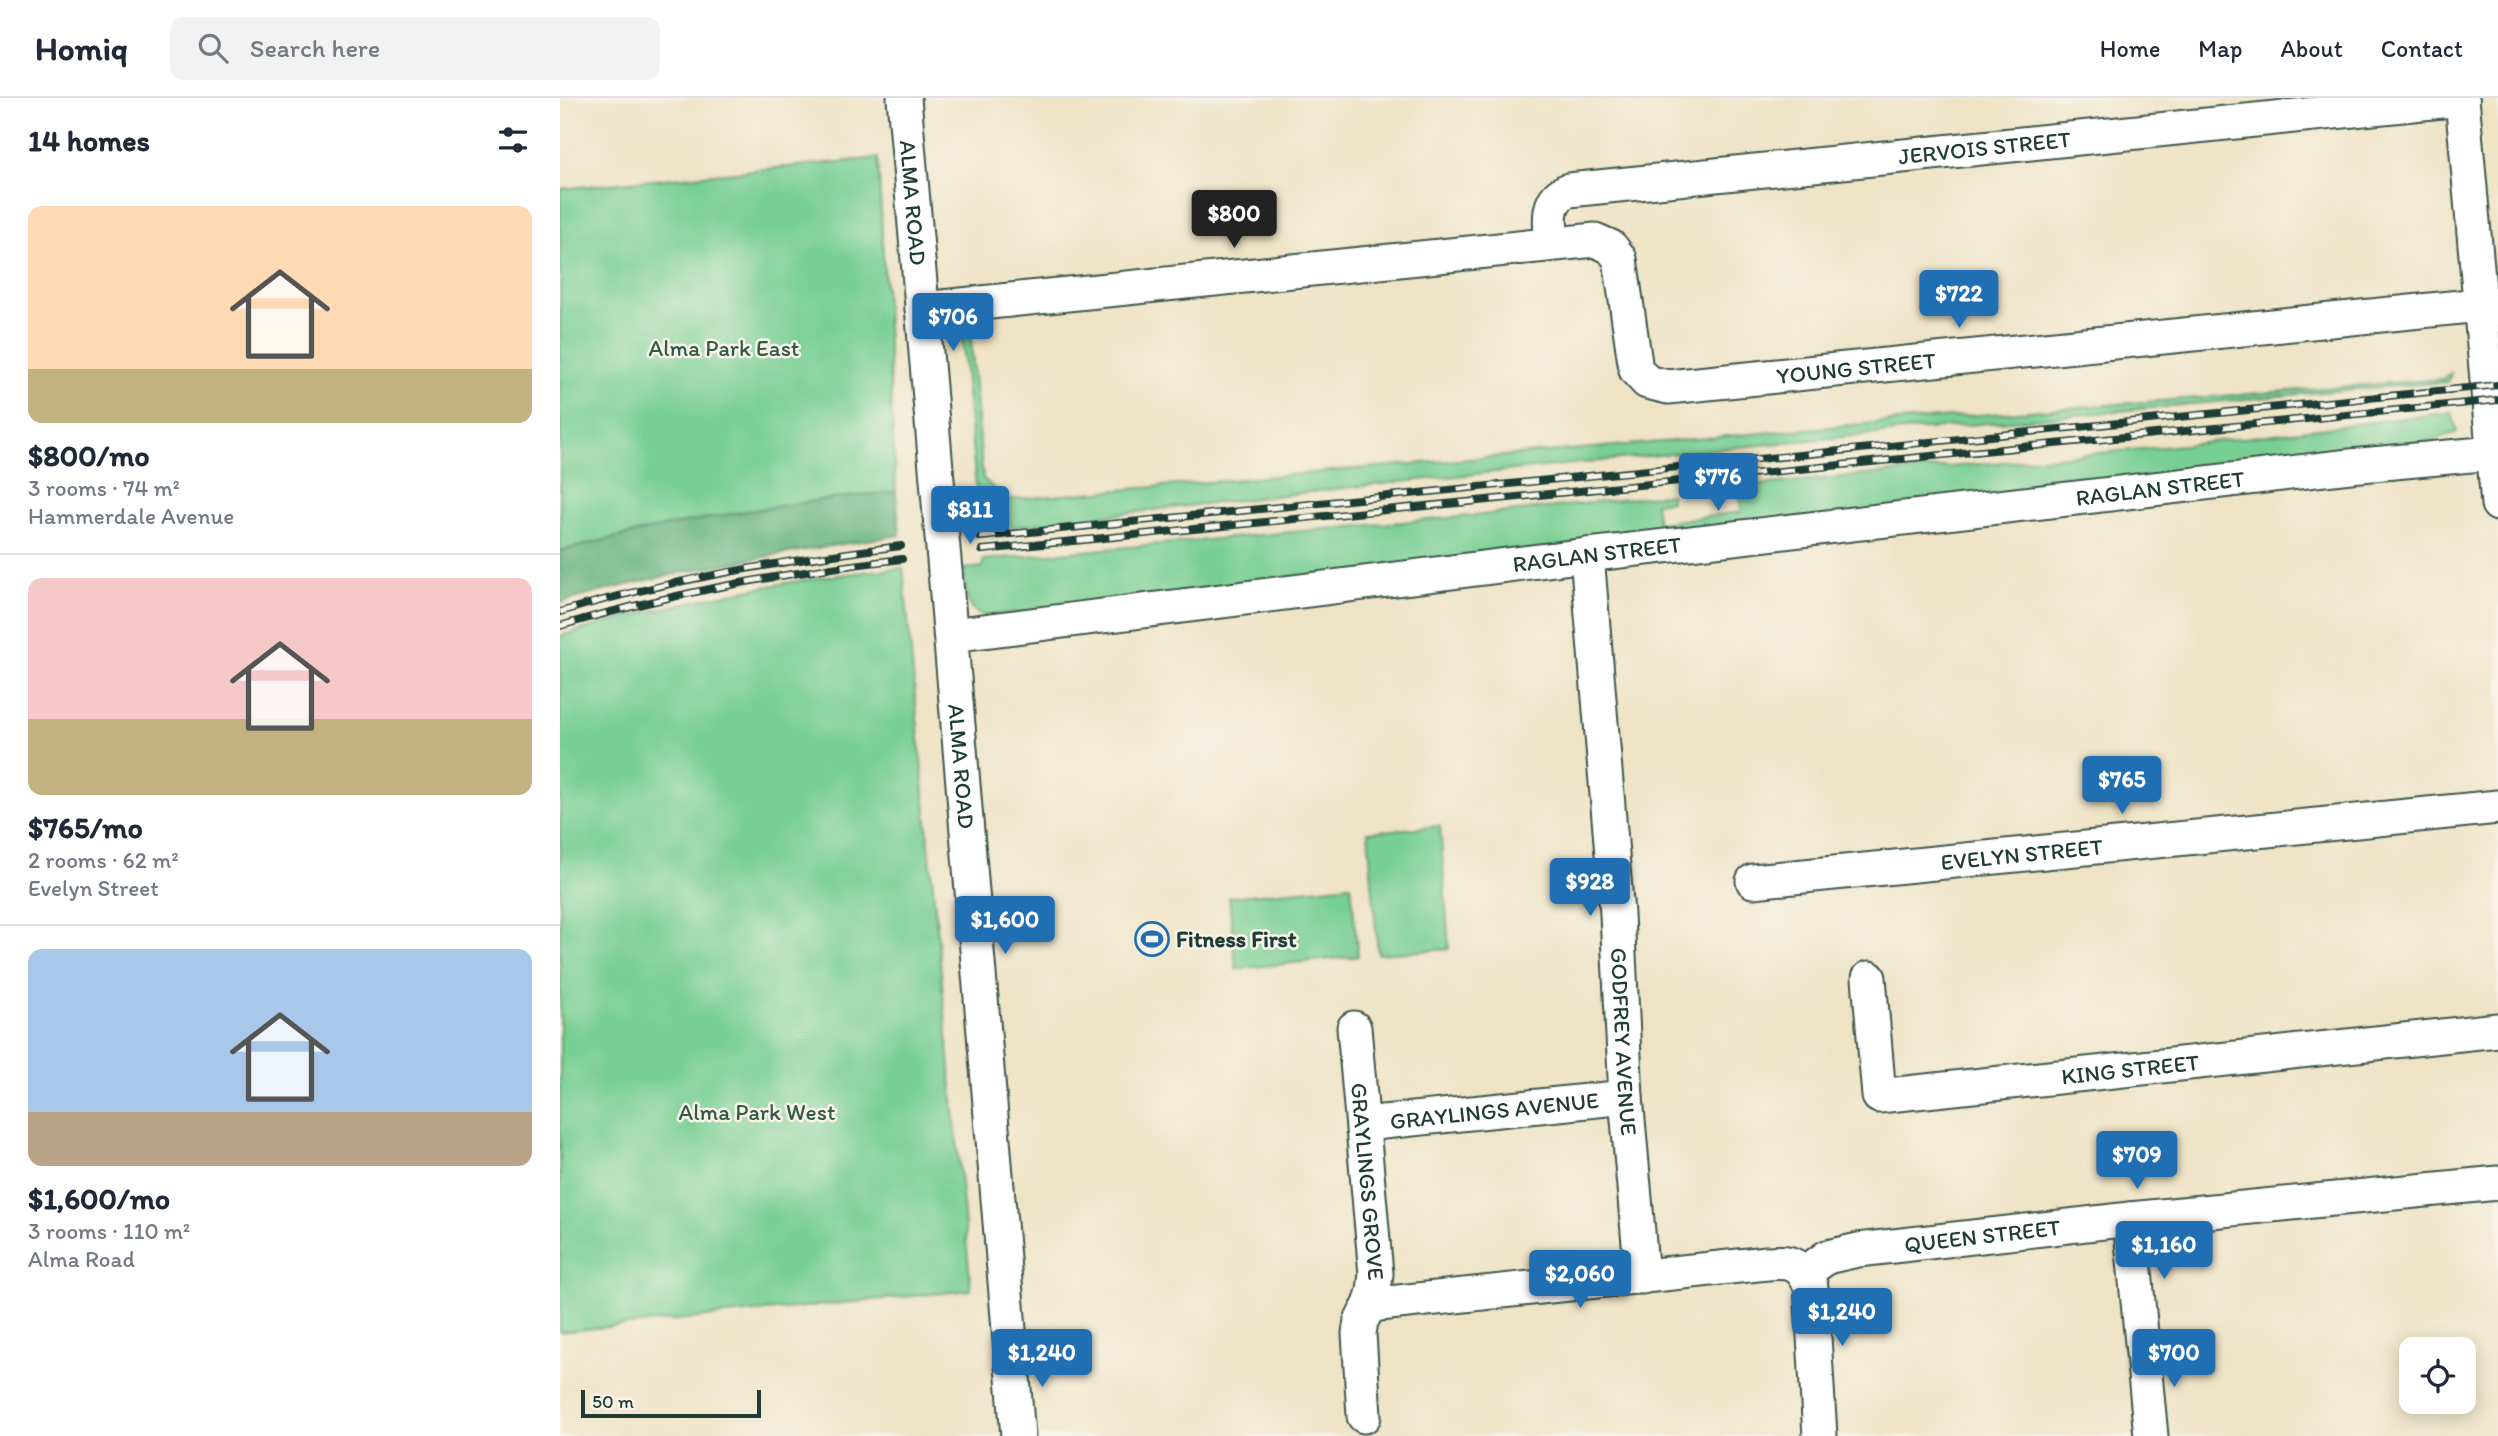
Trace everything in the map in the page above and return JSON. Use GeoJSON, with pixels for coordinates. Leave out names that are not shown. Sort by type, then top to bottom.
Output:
{"type":"FeatureCollection","features":[{"type":"Feature","properties":{"kind":"street","name":"ALMA ROAD"},"geometry":{"type":"LineString","coordinates":[[904,98],[1018,1436]]}},
{"type":"Feature","properties":{"kind":"street"},"geometry":{"type":"LineString","coordinates":[[2462,99],[2485,215],[2480,305],[2498,504]]}},
{"type":"Feature","properties":{"kind":"street","name":"JERVOIS STREET"},"geometry":{"type":"LineString","coordinates":[[1552,244],[1550,211],[1558,195],[1569,190],[2462,99]]}},
{"type":"Feature","properties":{"kind":"street","name":"YOUNG STREET"},"geometry":{"type":"LineString","coordinates":[[1552,244],[1595,240],[1616,252],[1623,267],[1636,370],[1647,382],[1657,386],[2480,305]]}},
{"type":"Feature","properties":{"kind":"street"},"geometry":{"type":"LineString","coordinates":[[922,309],[1552,244]]}},
{"type":"Feature","properties":{"kind":"street","name":"RAGLAN STREET"},"geometry":{"type":"LineString","coordinates":[[951,635],[1587,555],[2493,453]]}},
{"type":"Feature","properties":{"kind":"street","name":"GODFREY AVENUE"},"geometry":{"type":"LineString","coordinates":[[1587,555],[1616,914],[1626,1097],[1642,1277]]}},
{"type":"Feature","properties":{"kind":"street","name":"EVELYN STREET"},"geometry":{"type":"LineString","coordinates":[[1753,881],[2498,807]]}},
{"type":"Feature","properties":{"kind":"street","name":"KING STREET"},"geometry":{"type":"LineString","coordinates":[[1869,978],[1879,1096],[2498,1030]]}},
{"type":"Feature","properties":{"kind":"street","name":"GRAYLINGS GROVE"},"geometry":{"type":"LineString","coordinates":[[1354,1028],[1376,1252],[1376,1274],[1370,1305],[1360,1321],[1359,1333],[1364,1416]]}},
{"type":"Feature","properties":{"kind":"street","name":"GRAYLINGS AVENUE"},"geometry":{"type":"LineString","coordinates":[[1364,1124],[1626,1097]]}},
{"type":"Feature","properties":{"kind":"street","name":"QUEEN STREET"},"geometry":{"type":"LineString","coordinates":[[1805,1273],[1827,1257],[1858,1250],[2130,1219],[2498,1183]]}},
{"type":"Feature","properties":{"kind":"street"},"geometry":{"type":"LineString","coordinates":[[2130,1219],[2151,1436]]}},
{"type":"Feature","properties":{"kind":"street"},"geometry":{"type":"LineString","coordinates":[[1370,1305],[1783,1262],[1791,1264],[1805,1273],[1811,1287],[1820,1436]]}},
{"type":"Feature","properties":{"kind":"green space","name":"Alma Park East"},"geometry":{"type":"Polygon","coordinates":[[[878,158],[896,492],[727,515],[560,551],[560,189],[878,158]]]}},
{"type":"Feature","properties":{"kind":"green space"},"geometry":{"type":"Polygon","coordinates":[[[970,329],[983,478],[1006,500],[1887,422],[2442,379],[2451,373],[2448,382],[1661,455],[980,531],[962,338],[970,329]]]}},
{"type":"Feature","properties":{"kind":"green space"},"geometry":{"type":"Polygon","coordinates":[[[2452,412],[2457,432],[2417,445],[984,616],[972,608],[966,590],[964,569],[983,567],[983,560],[1481,515],[1671,494],[1671,501],[1655,503],[1658,523],[1741,512],[1739,487],[2194,444],[2452,412]]]}},
{"type":"Feature","properties":{"kind":"green space"},"geometry":{"type":"Polygon","coordinates":[[[896,492],[900,535],[686,572],[560,603],[560,551],[727,515],[896,492]]]}},
{"type":"Feature","properties":{"kind":"green space","name":"Alma Park West"},"geometry":{"type":"Polygon","coordinates":[[[903,568],[971,1290],[560,1332],[560,636],[730,593],[816,578],[903,568]]]}},
{"type":"Feature","properties":{"kind":"green space"},"geometry":{"type":"Polygon","coordinates":[[[1440,826],[1449,949],[1378,954],[1368,832],[1440,826]]]}},
{"type":"Feature","properties":{"kind":"green space"},"geometry":{"type":"Polygon","coordinates":[[[1351,885],[1358,956],[1236,969],[1229,897],[1351,885]]]}},
{"type":"Feature","properties":{"kind":"railway"},"geometry":{"type":"LineString","coordinates":[[980,537],[2498,385]]}},
{"type":"Feature","properties":{"kind":"railway"},"geometry":{"type":"LineString","coordinates":[[982,550],[2498,400]]}},
{"type":"Feature","properties":{"kind":"railway"},"geometry":{"type":"LineString","coordinates":[[560,612],[729,572],[901,546]]}},
{"type":"Feature","properties":{"kind":"railway"},"geometry":{"type":"LineString","coordinates":[[560,626],[645,603],[730,585],[902,559]]}},
{"type":"Feature","properties":{"kind":"place","name":"Fitness First"},"geometry":{"type":"Point","coordinates":[1152,939]}}]}
